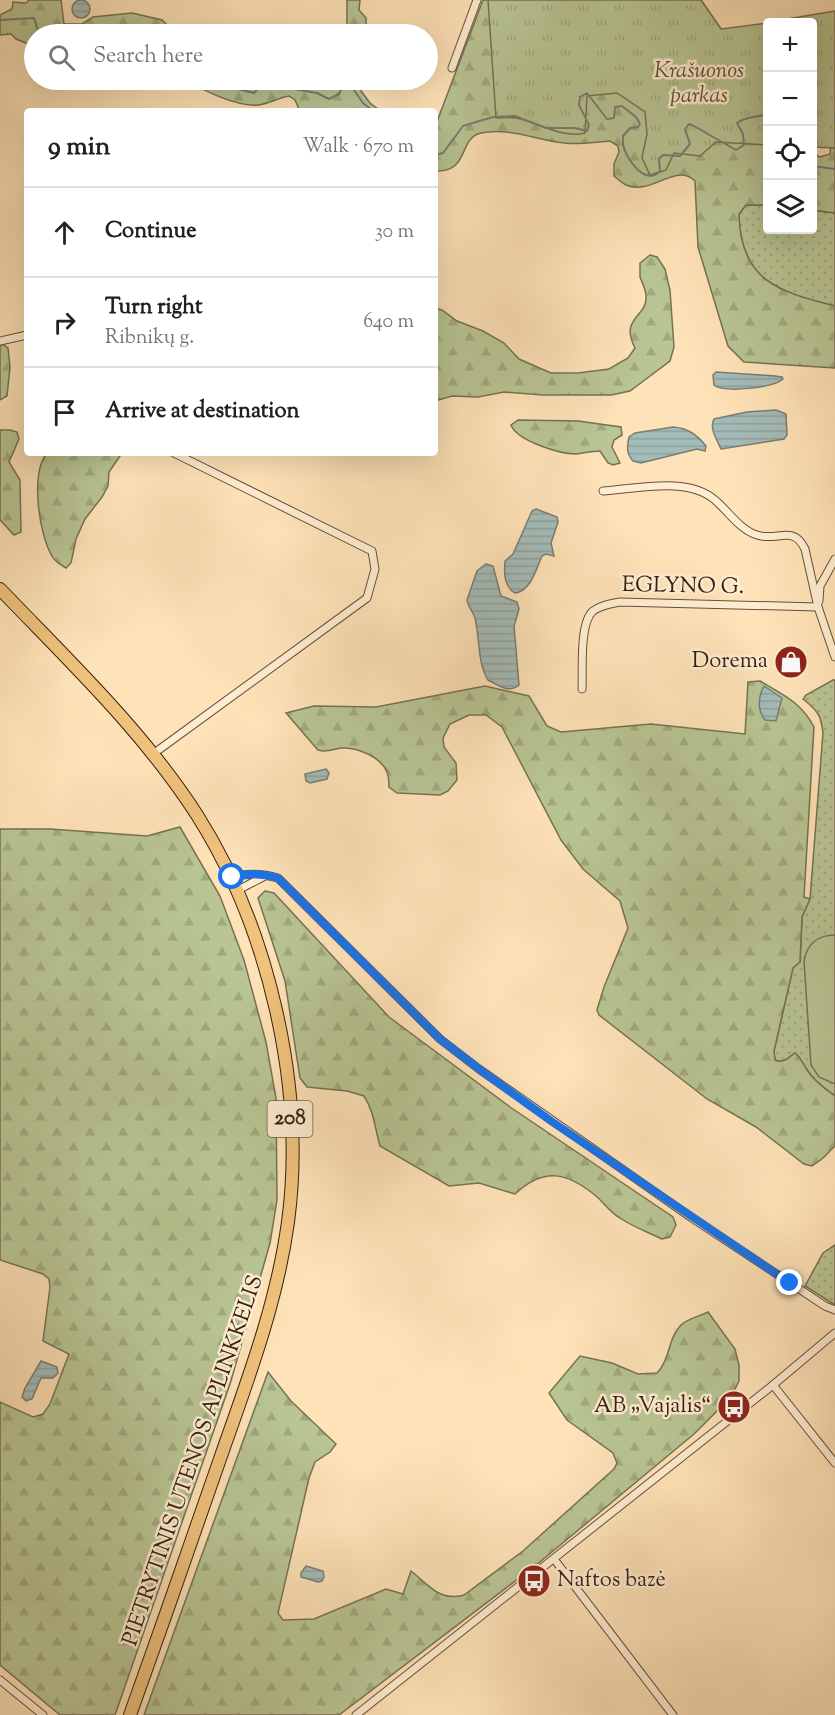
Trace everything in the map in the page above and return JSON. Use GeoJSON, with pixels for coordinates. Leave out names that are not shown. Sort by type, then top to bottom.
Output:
{"type":"FeatureCollection","features":[{"type":"Feature","properties":{"kind":"highway","name":"PIETRYTINIS UTENOS APLINKKELIS"},"geometry":{"type":"LineString","coordinates":[[0,589],[89,682],[153,754],[197,815],[232,877],[250,922],[278,1020],[284,1054],[291,1143],[288,1218],[279,1273],[257,1352],[130,1715]]}},
{"type":"Feature","properties":{"kind":"street"},"geometry":{"type":"LineString","coordinates":[[452,68],[477,0]]}},
{"type":"Feature","properties":{"kind":"street"},"geometry":{"type":"LineString","coordinates":[[0,341],[24,336]]}},
{"type":"Feature","properties":{"kind":"street"},"geometry":{"type":"LineString","coordinates":[[153,754],[367,598],[375,569],[372,551],[180,456]]}},
{"type":"Feature","properties":{"kind":"street"},"geometry":{"type":"LineString","coordinates":[[603,491],[660,487],[697,488],[715,500],[744,528],[754,534],[796,537],[805,549],[818,607],[835,657]]}},
{"type":"Feature","properties":{"kind":"street"},"geometry":{"type":"LineString","coordinates":[[818,607],[820,586],[835,559]]}},
{"type":"Feature","properties":{"kind":"street","name":"EGLYNO G."},"geometry":{"type":"LineString","coordinates":[[582,688],[585,625],[592,612],[604,605],[620,603],[818,607]]}},
{"type":"Feature","properties":{"kind":"street"},"geometry":{"type":"LineString","coordinates":[[232,877],[240,875],[278,878],[425,1025],[479,1069],[692,1218],[817,1301],[835,1310]]}},
{"type":"Feature","properties":{"kind":"street"},"geometry":{"type":"LineString","coordinates":[[238,891],[265,876]]}},
{"type":"Feature","properties":{"kind":"street"},"geometry":{"type":"LineString","coordinates":[[356,1715],[773,1385],[835,1333]]}},
{"type":"Feature","properties":{"kind":"street"},"geometry":{"type":"LineString","coordinates":[[773,1385],[835,1463]]}},
{"type":"Feature","properties":{"kind":"street"},"geometry":{"type":"LineString","coordinates":[[554,1559],[673,1715]]}},
{"type":"Feature","properties":{"kind":"street"},"geometry":{"type":"LineString","coordinates":[[0,1680],[43,1715]]}},
{"type":"Feature","properties":{"kind":"green space"},"geometry":{"type":"Polygon","coordinates":[[[29,0],[61,0],[64,24],[24,24],[24,42],[11,34],[0,35],[0,15],[12,9],[13,2],[26,3],[29,0]]]}},
{"type":"Feature","properties":{"kind":"green space"},"geometry":{"type":"Polygon","coordinates":[[[347,0],[360,0],[359,10],[366,18],[366,24],[347,24],[347,0]]]}},
{"type":"Feature","properties":{"kind":"green space"},"geometry":{"type":"Polygon","coordinates":[[[483,0],[701,0],[763,89],[763,205],[746,205],[739,214],[741,237],[747,255],[755,269],[766,280],[797,295],[835,306],[835,368],[744,362],[728,346],[698,247],[695,181],[688,176],[671,177],[645,186],[626,185],[614,176],[614,164],[619,152],[618,146],[610,141],[570,144],[502,132],[481,133],[474,136],[454,167],[438,171],[438,119],[483,0]]]}},
{"type":"Feature","properties":{"kind":"green space","name":"Krašuonos parkas"},"geometry":{"type":"Polygon","coordinates":[[[488,0],[701,0],[721,29],[763,24],[763,145],[716,142],[700,156],[674,153],[666,170],[650,175],[642,158],[647,134],[645,112],[617,93],[587,96],[585,133],[568,134],[516,118],[496,118],[488,0]]]}},
{"type":"Feature","properties":{"kind":"green space","name":"Krašuonos parkas"},"geometry":{"type":"Polygon","coordinates":[[[835,11],[835,148],[817,147],[817,18],[793,18],[835,11]]]}},
{"type":"Feature","properties":{"kind":"green space"},"geometry":{"type":"Polygon","coordinates":[[[132,13],[162,20],[166,24],[82,24],[93,17],[132,13]]]}},
{"type":"Feature","properties":{"kind":"green space"},"geometry":{"type":"Polygon","coordinates":[[[204,90],[361,90],[377,108],[299,108],[295,100],[289,96],[250,105],[204,90]]]}},
{"type":"Feature","properties":{"kind":"green space"},"geometry":{"type":"Polygon","coordinates":[[[835,104],[835,213],[817,211],[817,156],[820,157],[830,154],[835,104]]]}},
{"type":"Feature","properties":{"kind":"green space"},"geometry":{"type":"Polygon","coordinates":[[[746,205],[763,205],[763,234],[817,234],[817,211],[835,213],[835,306],[797,295],[766,280],[755,269],[747,255],[741,237],[739,214],[746,205]]]}},
{"type":"Feature","properties":{"kind":"green space"},"geometry":{"type":"Polygon","coordinates":[[[650,255],[657,257],[665,269],[670,290],[674,347],[670,361],[630,391],[611,395],[543,395],[504,392],[478,397],[452,396],[438,400],[438,309],[457,321],[483,331],[504,343],[519,359],[551,373],[578,373],[609,369],[628,358],[635,348],[630,330],[632,323],[643,309],[646,296],[640,277],[640,263],[650,255]]]}},
{"type":"Feature","properties":{"kind":"green space"},"geometry":{"type":"Polygon","coordinates":[[[0,345],[8,348],[10,367],[7,396],[0,400],[0,345]]]}},
{"type":"Feature","properties":{"kind":"green space"},"geometry":{"type":"Polygon","coordinates":[[[518,420],[578,421],[621,427],[622,435],[614,440],[612,447],[620,463],[613,465],[608,463],[600,451],[576,454],[540,446],[515,431],[511,425],[518,420]]]}},
{"type":"Feature","properties":{"kind":"green space"},"geometry":{"type":"Polygon","coordinates":[[[0,430],[17,432],[19,439],[9,462],[20,480],[21,532],[14,535],[0,520],[0,430]]]}},
{"type":"Feature","properties":{"kind":"green space"},"geometry":{"type":"Polygon","coordinates":[[[46,456],[120,456],[109,472],[108,486],[102,497],[85,519],[76,539],[71,563],[66,568],[56,562],[43,534],[38,504],[39,475],[46,456]]]}},
{"type":"Feature","properties":{"kind":"green space"},"geometry":{"type":"Polygon","coordinates":[[[835,680],[835,1096],[812,1077],[795,1053],[786,1060],[778,1061],[775,1060],[774,1051],[793,968],[800,962],[802,917],[810,899],[823,733],[818,714],[803,699],[835,680]]]}},
{"type":"Feature","properties":{"kind":"green space"},"geometry":{"type":"Polygon","coordinates":[[[760,681],[797,705],[814,727],[804,897],[810,899],[802,917],[800,962],[793,968],[774,1051],[775,1060],[778,1061],[786,1060],[795,1053],[815,1080],[835,1096],[835,1146],[812,1166],[804,1164],[756,1127],[707,1099],[599,1015],[597,1010],[604,987],[628,928],[620,901],[583,869],[561,840],[502,727],[486,715],[469,715],[450,724],[443,738],[444,747],[456,763],[457,780],[448,791],[440,795],[397,793],[389,787],[387,772],[380,762],[361,751],[348,748],[318,750],[286,713],[314,706],[376,707],[485,686],[529,696],[547,726],[561,732],[651,724],[745,734],[748,682],[760,681]]]}},
{"type":"Feature","properties":{"kind":"green space"},"geometry":{"type":"Polygon","coordinates":[[[180,827],[220,896],[244,960],[266,1042],[276,1098],[277,1200],[270,1243],[231,1381],[115,1715],[60,1715],[0,1665],[0,1402],[33,1417],[43,1414],[50,1404],[69,1354],[43,1341],[49,1279],[43,1274],[0,1260],[0,829],[50,829],[147,836],[180,827]]]}},
{"type":"Feature","properties":{"kind":"green space"},"geometry":{"type":"Polygon","coordinates":[[[265,891],[274,893],[389,1017],[510,1107],[673,1217],[676,1225],[670,1237],[662,1239],[635,1227],[614,1213],[585,1188],[565,1178],[546,1176],[526,1185],[515,1194],[479,1183],[449,1186],[380,1146],[372,1114],[364,1096],[347,1091],[307,1087],[300,1078],[285,981],[258,898],[265,891]]]}},
{"type":"Feature","properties":{"kind":"green space"},"geometry":{"type":"Polygon","coordinates":[[[829,935],[835,935],[835,1084],[819,1077],[811,1065],[804,961],[805,955],[814,942],[829,935]]]}},
{"type":"Feature","properties":{"kind":"green space"},"geometry":{"type":"Polygon","coordinates":[[[835,1245],[835,1305],[805,1286],[823,1253],[835,1245]]]}},
{"type":"Feature","properties":{"kind":"green space"},"geometry":{"type":"Polygon","coordinates":[[[708,1312],[735,1349],[739,1365],[739,1381],[731,1397],[694,1434],[535,1566],[339,1715],[144,1715],[268,1372],[291,1401],[336,1444],[330,1452],[315,1462],[309,1478],[278,1613],[283,1620],[314,1619],[386,1589],[403,1594],[411,1571],[441,1594],[455,1597],[464,1595],[523,1551],[614,1469],[617,1463],[613,1453],[567,1420],[549,1393],[580,1356],[612,1363],[638,1374],[657,1373],[681,1325],[708,1312]]]}},
{"type":"Feature","properties":{"kind":"water"},"geometry":{"type":"Polygon","coordinates":[[[81,0],[87,3],[90,9],[87,15],[81,18],[75,15],[72,9],[75,3],[81,0]]]}},
{"type":"Feature","properties":{"kind":"water"},"geometry":{"type":"Polygon","coordinates":[[[716,372],[775,376],[783,379],[759,387],[728,389],[714,385],[713,375],[716,372]]]}},
{"type":"Feature","properties":{"kind":"water"},"geometry":{"type":"Polygon","coordinates":[[[776,410],[786,414],[787,435],[784,439],[721,449],[713,430],[714,419],[747,412],[776,410]]]}},
{"type":"Feature","properties":{"kind":"water"},"geometry":{"type":"Polygon","coordinates":[[[673,427],[696,435],[706,446],[705,451],[697,449],[641,463],[633,461],[628,450],[629,437],[635,433],[673,427]]]}},
{"type":"Feature","properties":{"kind":"water"},"geometry":{"type":"Polygon","coordinates":[[[536,509],[557,517],[558,522],[551,543],[554,556],[546,554],[542,556],[529,584],[515,593],[507,583],[505,561],[513,554],[532,511],[536,509]]]}},
{"type":"Feature","properties":{"kind":"water"},"geometry":{"type":"Polygon","coordinates":[[[486,564],[493,566],[501,596],[517,602],[519,609],[514,626],[519,685],[511,689],[503,688],[488,680],[484,673],[477,626],[467,600],[477,571],[486,564]]]}},
{"type":"Feature","properties":{"kind":"water"},"geometry":{"type":"Polygon","coordinates":[[[764,686],[782,698],[776,721],[765,720],[761,712],[760,695],[764,686]]]}},
{"type":"Feature","properties":{"kind":"water"},"geometry":{"type":"Polygon","coordinates":[[[326,769],[329,773],[327,779],[310,783],[306,781],[305,774],[326,769]]]}},
{"type":"Feature","properties":{"kind":"water"},"geometry":{"type":"Polygon","coordinates":[[[41,1361],[57,1367],[58,1373],[53,1378],[41,1378],[32,1399],[26,1401],[22,1397],[25,1388],[41,1361]]]}},
{"type":"Feature","properties":{"kind":"water"},"geometry":{"type":"Polygon","coordinates":[[[306,1566],[323,1571],[322,1581],[301,1577],[306,1566]]]}},
{"type":"Feature","properties":{"kind":"waterway"},"geometry":{"type":"LineString","coordinates":[[0,20],[34,18],[36,24]]}},
{"type":"Feature","properties":{"kind":"waterway"},"geometry":{"type":"LineString","coordinates":[[242,90],[254,93],[257,90]]}},
{"type":"Feature","properties":{"kind":"waterway"},"geometry":{"type":"LineString","coordinates":[[300,90],[317,93],[329,99],[339,94],[341,90]]}},
{"type":"Feature","properties":{"kind":"waterway"},"geometry":{"type":"LineString","coordinates":[[354,90],[369,108]]}},
{"type":"Feature","properties":{"kind":"waterway"},"geometry":{"type":"LineString","coordinates":[[438,154],[443,153],[463,126],[493,117],[515,116],[546,128],[575,128],[587,131],[589,125],[579,105],[580,97],[587,93],[607,119],[614,118],[615,107],[622,106],[636,117],[640,124],[638,127],[630,128],[623,136],[623,145],[632,164],[649,176],[660,171],[659,159],[663,155],[680,156],[690,144],[685,129],[689,124],[736,150],[744,145],[743,134],[737,123],[763,115]]}},
{"type":"Feature","properties":{"kind":"waterway"},"geometry":{"type":"LineString","coordinates":[[835,112],[835,124]]}},
{"type":"Feature","properties":{"kind":"waterway"},"geometry":{"type":"LineString","coordinates":[[817,167],[835,169]]}},
{"type":"Feature","properties":{"kind":"place","name":"Dorema"},"geometry":{"type":"Point","coordinates":[791,662]}},
{"type":"Feature","properties":{"kind":"place","name":"AB „Vajalis“"},"geometry":{"type":"Point","coordinates":[734,1407]}},
{"type":"Feature","properties":{"kind":"place","name":"Naftos bazė"},"geometry":{"type":"Point","coordinates":[534,1581]}},
{"type":"Feature","properties":{"kind":"route"},"geometry":{"type":"LineString","coordinates":[[232,877],[252,874],[278,878],[440,1039],[551,1121],[790,1283]]}}]}
